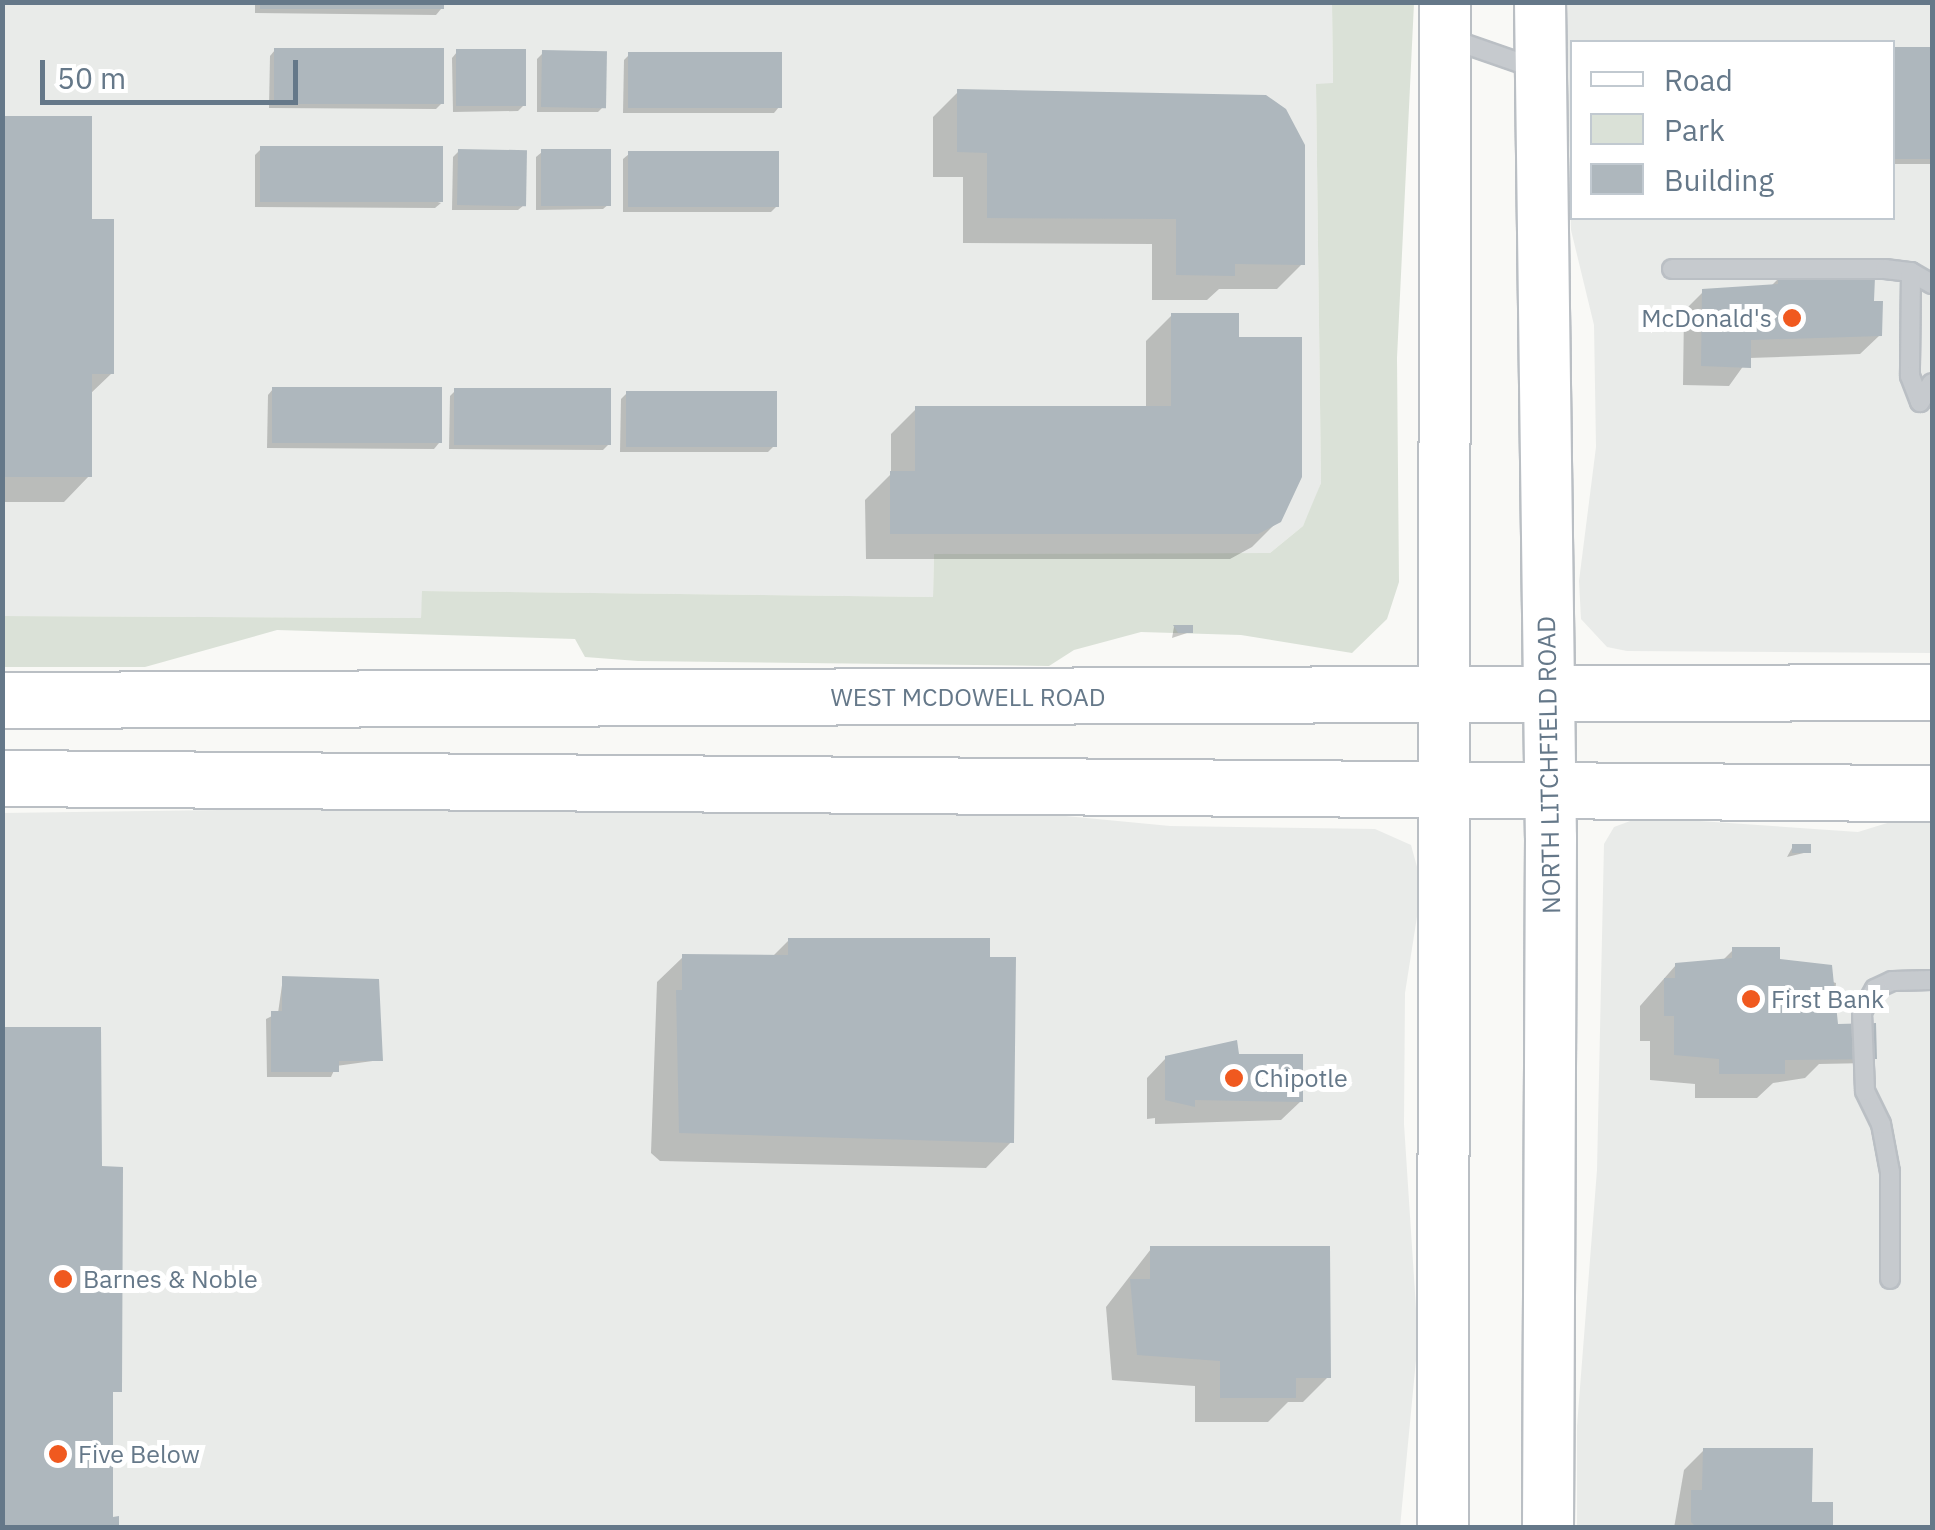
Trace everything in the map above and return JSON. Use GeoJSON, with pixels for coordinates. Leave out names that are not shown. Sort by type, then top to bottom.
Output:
{"type":"FeatureCollection","features":[{"type":"Feature","properties":{"kind":"main road","name":"NORTH LITCHFIELD ROAD"},"geometry":{"type":"LineString","coordinates":[[1540,2],[1550,789],[1548,1528]]}},
{"type":"Feature","properties":{"kind":"main road"},"geometry":{"type":"LineString","coordinates":[[1443,1528],[1445,20]]}},
{"type":"Feature","properties":{"kind":"main road","name":"WEST MCDOWELL ROAD"},"geometry":{"type":"LineString","coordinates":[[2,700],[1549,689],[1932,692]]}},
{"type":"Feature","properties":{"kind":"main road"},"geometry":{"type":"LineString","coordinates":[[2,778],[1932,793]]}},
{"type":"Feature","properties":{"kind":"lane"},"geometry":{"type":"LineString","coordinates":[[1445,20],[1542,71]]}},
{"type":"Feature","properties":{"kind":"lane"},"geometry":{"type":"LineString","coordinates":[[1672,269],[1912,272],[1932,284]]}},
{"type":"Feature","properties":{"kind":"lane"},"geometry":{"type":"LineString","coordinates":[[1912,272],[1910,376],[1920,402],[1932,383]]}},
{"type":"Feature","properties":{"kind":"lane"},"geometry":{"type":"LineString","coordinates":[[1890,1279],[1890,1172],[1881,1124],[1865,1091],[1862,1012],[1874,988],[1892,980],[1932,980]]}},
{"type":"Feature","properties":{"kind":"shaded area"},"geometry":{"type":"Polygon","coordinates":[[[3,3],[1332,3],[1333,84],[1316,85],[1321,483],[1312,508],[1303,526],[1270,553],[934,554],[933,597],[423,591],[421,618],[3,616],[3,3]]]}},
{"type":"Feature","properties":{"kind":"shaded area"},"geometry":{"type":"Polygon","coordinates":[[[1566,3],[1932,3],[1932,653],[1627,651],[1607,647],[1581,619],[1579,581],[1596,447],[1594,325],[1571,220],[1895,220],[1895,40],[1570,40],[1570,185],[1566,3]]]}},
{"type":"Feature","properties":{"kind":"shaded area"},"geometry":{"type":"Polygon","coordinates":[[[992,809],[1170,826],[1375,829],[1411,845],[1422,885],[1405,993],[1404,1124],[1418,1339],[1400,1527],[3,1527],[2,813],[992,809]]]}},
{"type":"Feature","properties":{"kind":"shaded area"},"geometry":{"type":"Polygon","coordinates":[[[1923,812],[1932,813],[1932,1527],[1577,1528],[1577,1426],[1597,1170],[1604,844],[1614,827],[1641,817],[1858,832],[1923,812]]]}},
{"type":"Feature","properties":{"kind":"green space"},"geometry":{"type":"Polygon","coordinates":[[[1332,3],[1414,3],[1397,358],[1399,582],[1387,619],[1352,653],[1241,635],[1141,632],[1074,650],[1049,666],[638,661],[585,657],[575,639],[277,630],[145,667],[3,667],[3,616],[421,618],[422,591],[933,597],[934,554],[1270,553],[1303,526],[1321,483],[1316,84],[1333,83],[1332,3]]]}},
{"type":"Feature","properties":{"kind":"building"},"geometry":{"type":"Polygon","coordinates":[[[260,2],[444,2],[444,9],[260,9],[260,2]]]}},
{"type":"Feature","properties":{"kind":"building"},"geometry":{"type":"Polygon","coordinates":[[[1895,47],[1932,47],[1932,159],[1895,159],[1895,47]]]}},
{"type":"Feature","properties":{"kind":"building"},"geometry":{"type":"Polygon","coordinates":[[[274,48],[444,48],[444,104],[274,104],[274,48]]]}},
{"type":"Feature","properties":{"kind":"building"},"geometry":{"type":"Polygon","coordinates":[[[456,49],[526,49],[526,106],[456,106],[456,49]]]}},
{"type":"Feature","properties":{"kind":"building"},"geometry":{"type":"Polygon","coordinates":[[[542,50],[607,51],[606,108],[541,107],[542,50]]]}},
{"type":"Feature","properties":{"kind":"building"},"geometry":{"type":"Polygon","coordinates":[[[628,52],[782,52],[782,108],[628,108],[628,52]]]}},
{"type":"Feature","properties":{"kind":"building"},"geometry":{"type":"Polygon","coordinates":[[[957,89],[1266,95],[1286,109],[1305,145],[1305,265],[1235,264],[1235,276],[1176,275],[1176,219],[987,218],[987,153],[957,152],[957,89]]]}},
{"type":"Feature","properties":{"kind":"building"},"geometry":{"type":"Polygon","coordinates":[[[2,116],[92,116],[92,219],[114,219],[114,374],[92,374],[92,477],[2,477],[2,116]]]}},
{"type":"Feature","properties":{"kind":"building"},"geometry":{"type":"Polygon","coordinates":[[[260,146],[443,146],[443,202],[260,202],[260,146]]]}},
{"type":"Feature","properties":{"kind":"building"},"geometry":{"type":"Polygon","coordinates":[[[458,149],[527,150],[526,206],[457,205],[458,149]]]}},
{"type":"Feature","properties":{"kind":"building"},"geometry":{"type":"Polygon","coordinates":[[[541,149],[611,149],[611,206],[541,206],[541,149]]]}},
{"type":"Feature","properties":{"kind":"building"},"geometry":{"type":"Polygon","coordinates":[[[628,151],[779,151],[779,207],[628,207],[628,151]]]}},
{"type":"Feature","properties":{"kind":"building","name":"McDonald's"},"geometry":{"type":"Polygon","coordinates":[[[1778,276],[1875,277],[1874,301],[1883,301],[1882,336],[1751,340],[1751,368],[1701,366],[1702,289],[1778,284],[1778,276]]]}},
{"type":"Feature","properties":{"kind":"building"},"geometry":{"type":"Polygon","coordinates":[[[1171,313],[1239,313],[1239,337],[1302,337],[1302,477],[1281,522],[1258,534],[890,534],[890,471],[915,471],[915,406],[1171,406],[1171,313]]]}},
{"type":"Feature","properties":{"kind":"building"},"geometry":{"type":"Polygon","coordinates":[[[272,387],[442,387],[442,443],[272,443],[272,387]]]}},
{"type":"Feature","properties":{"kind":"building"},"geometry":{"type":"Polygon","coordinates":[[[454,388],[611,388],[611,445],[454,445],[454,388]]]}},
{"type":"Feature","properties":{"kind":"building"},"geometry":{"type":"Polygon","coordinates":[[[626,391],[777,391],[777,447],[626,447],[626,391]]]}},
{"type":"Feature","properties":{"kind":"building"},"geometry":{"type":"Polygon","coordinates":[[[1173,625],[1193,625],[1193,633],[1178,633],[1173,625]]]}},
{"type":"Feature","properties":{"kind":"building"},"geometry":{"type":"Polygon","coordinates":[[[1792,844],[1811,844],[1811,853],[1792,853],[1792,844]]]}},
{"type":"Feature","properties":{"kind":"building"},"geometry":{"type":"Polygon","coordinates":[[[788,938],[990,938],[990,957],[1016,957],[1014,1143],[679,1133],[676,990],[682,990],[682,954],[788,955],[788,938]]]}},
{"type":"Feature","properties":{"kind":"building","name":"First Bank"},"geometry":{"type":"Polygon","coordinates":[[[1732,947],[1780,947],[1780,959],[1832,965],[1838,1024],[1876,1023],[1877,1059],[1785,1060],[1785,1074],[1719,1074],[1719,1059],[1674,1055],[1674,1016],[1664,1016],[1664,978],[1675,978],[1675,963],[1732,958],[1732,947]]]}},
{"type":"Feature","properties":{"kind":"building"},"geometry":{"type":"Polygon","coordinates":[[[282,976],[379,979],[383,1061],[339,1061],[339,1072],[271,1072],[271,1011],[282,1011],[282,976]]]}},
{"type":"Feature","properties":{"kind":"building"},"geometry":{"type":"Polygon","coordinates":[[[2,1027],[101,1027],[102,1166],[123,1167],[122,1392],[113,1392],[113,1517],[119,1516],[119,1528],[2,1528],[2,1027]]]}},
{"type":"Feature","properties":{"kind":"building","name":"Chipotle"},"geometry":{"type":"Polygon","coordinates":[[[1237,1040],[1239,1054],[1303,1054],[1303,1102],[1195,1100],[1195,1107],[1165,1100],[1165,1056],[1237,1040]]]}},
{"type":"Feature","properties":{"kind":"building"},"geometry":{"type":"Polygon","coordinates":[[[1150,1246],[1330,1246],[1331,1378],[1296,1378],[1296,1398],[1220,1398],[1220,1361],[1137,1355],[1130,1279],[1150,1279],[1150,1246]]]}},
{"type":"Feature","properties":{"kind":"building"},"geometry":{"type":"Polygon","coordinates":[[[1703,1448],[1813,1448],[1812,1502],[1833,1502],[1833,1528],[1697,1528],[1691,1522],[1691,1490],[1702,1490],[1703,1448]]]}},
{"type":"Feature","properties":{"kind":"place","name":"McDonald's"},"geometry":{"type":"Point","coordinates":[1792,318]}},
{"type":"Feature","properties":{"kind":"place","name":"First Bank"},"geometry":{"type":"Point","coordinates":[1751,999]}},
{"type":"Feature","properties":{"kind":"place","name":"Chipotle"},"geometry":{"type":"Point","coordinates":[1234,1078]}},
{"type":"Feature","properties":{"kind":"place","name":"Barnes & Noble"},"geometry":{"type":"Point","coordinates":[63,1279]}},
{"type":"Feature","properties":{"kind":"place","name":"Five Below"},"geometry":{"type":"Point","coordinates":[58,1454]}}]}
